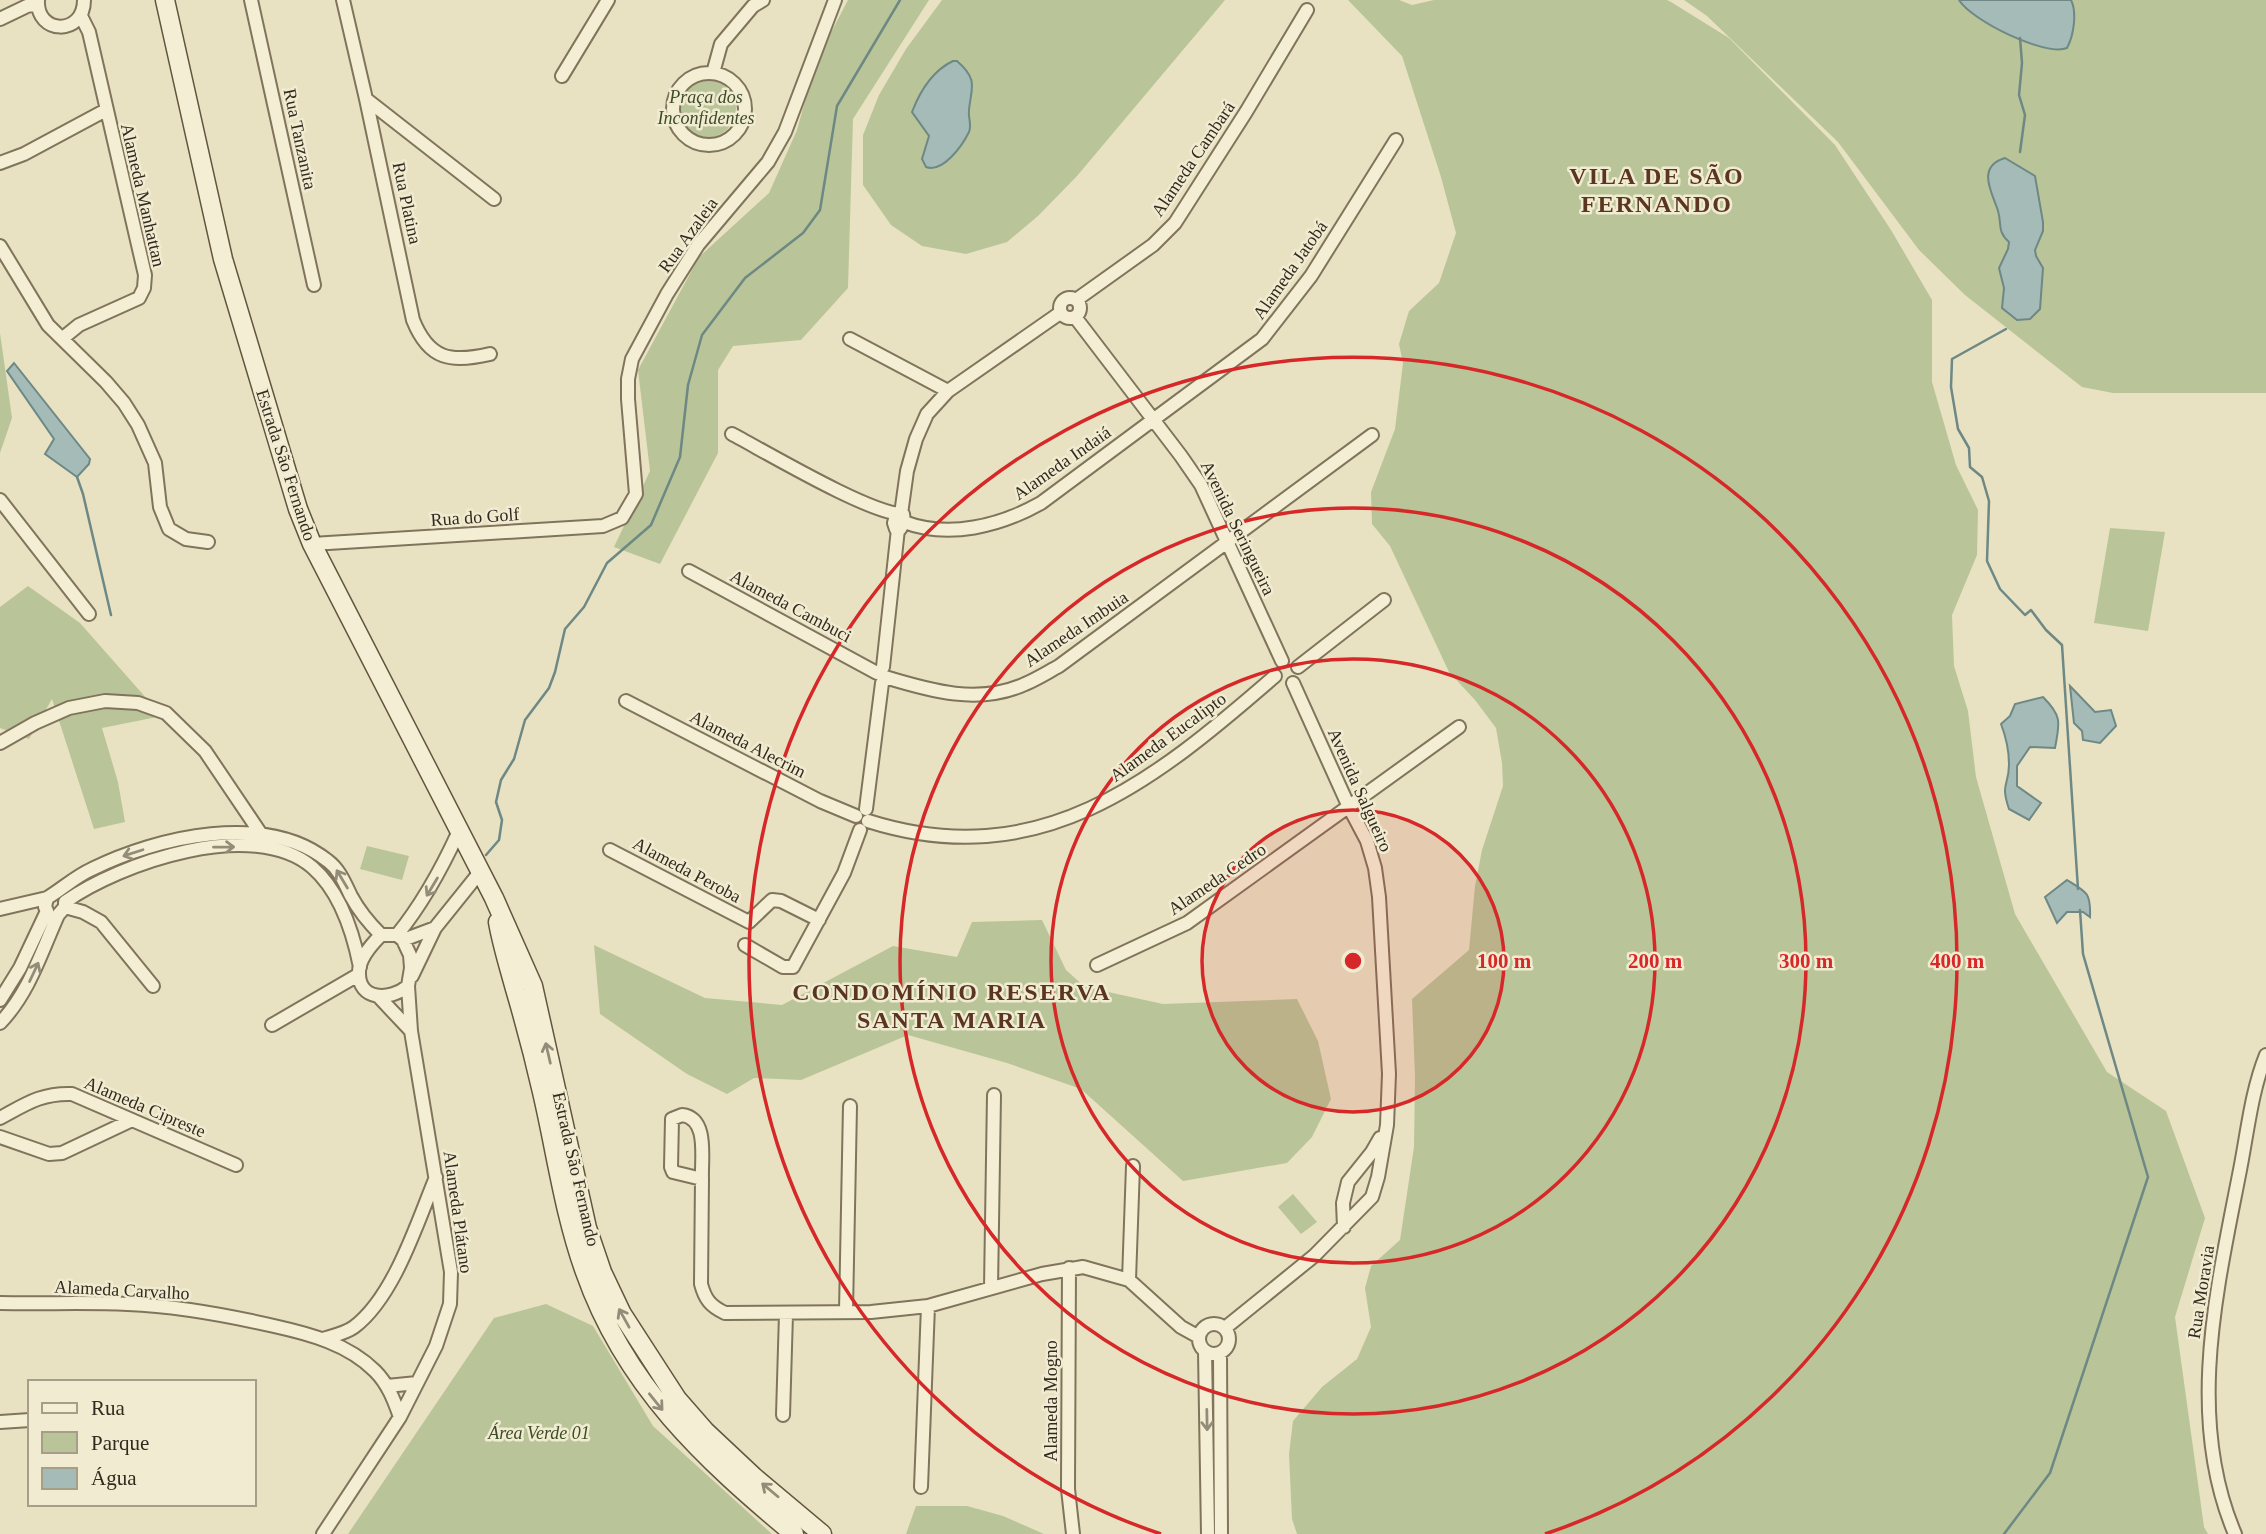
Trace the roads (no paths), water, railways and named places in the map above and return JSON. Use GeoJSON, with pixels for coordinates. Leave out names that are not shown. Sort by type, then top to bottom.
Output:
{"type":"FeatureCollection","features":[{"type":"Feature","properties":{"kind":"main road","name":"Estrada São Fernando"},"geometry":{"type":"LineString","coordinates":[[165,0],[223,259],[298,509],[312,544],[458,833],[494,898],[533,986],[587,1228],[602,1272],[622,1314],[677,1399],[705,1431],[822,1534]]}},
{"type":"Feature","properties":{"kind":"main road","name":"Estrada São Fernando"},"geometry":{"type":"LineString","coordinates":[[494,898],[501,942],[543,1096],[570,1223],[585,1273],[600,1309],[644,1386],[675,1425],[740,1489],[794,1534]]}},
{"type":"Feature","properties":{"kind":"street"},"geometry":{"type":"LineString","coordinates":[[0,19],[38,2],[42,18],[55,26],[70,25],[81,16],[84,0]]}},
{"type":"Feature","properties":{"kind":"street","name":"Rua Tanzanita"},"geometry":{"type":"LineString","coordinates":[[251,0],[314,285]]}},
{"type":"Feature","properties":{"kind":"street","name":"Rua Platina"},"geometry":{"type":"LineString","coordinates":[[343,0],[413,320],[419,335],[429,348],[455,359],[490,354]]}},
{"type":"Feature","properties":{"kind":"street"},"geometry":{"type":"LineString","coordinates":[[562,76],[608,0]]}},
{"type":"Feature","properties":{"kind":"street"},"geometry":{"type":"LineString","coordinates":[[713,73],[721,44],[753,6],[762,0]]}},
{"type":"Feature","properties":{"kind":"street","name":"Rua Azaleia"},"geometry":{"type":"LineString","coordinates":[[631,506],[636,494],[628,379],[632,359],[667,294],[698,245],[768,162],[785,132],[835,0]]}},
{"type":"Feature","properties":{"kind":"street","name":"Alameda Cambará"},"geometry":{"type":"LineString","coordinates":[[1076,300],[1153,245],[1175,223],[1246,112],[1307,9]]}},
{"type":"Feature","properties":{"kind":"street","name":"Alameda Manhattan"},"geometry":{"type":"LineString","coordinates":[[63,338],[79,325],[139,298],[144,288],[145,275],[89,32],[81,16]]}},
{"type":"Feature","properties":{"kind":"street"},"geometry":{"type":"LineString","coordinates":[[713,73],[734,83],[745,104],[744,116],[733,136],[711,145],[699,144],[680,131],[673,108],[675,97],[681,86],[690,78],[713,73]]}},
{"type":"Feature","properties":{"kind":"street"},"geometry":{"type":"LineString","coordinates":[[366,99],[494,199]]}},
{"type":"Feature","properties":{"kind":"street"},"geometry":{"type":"LineString","coordinates":[[0,163],[24,154],[106,110]]}},
{"type":"Feature","properties":{"kind":"street","name":"Alameda Jatobá"},"geometry":{"type":"LineString","coordinates":[[1153,419],[1262,339],[1284,314],[1396,141]]}},
{"type":"Feature","properties":{"kind":"street"},"geometry":{"type":"LineString","coordinates":[[0,246],[48,325],[106,382],[138,425],[155,463],[160,506],[169,528],[186,540],[208,542]]}},
{"type":"Feature","properties":{"kind":"street"},"geometry":{"type":"LineString","coordinates":[[1064,300],[1076,300],[1080,309],[1075,317],[1065,318],[1060,313],[1060,306],[1064,300]]}},
{"type":"Feature","properties":{"kind":"street"},"geometry":{"type":"LineString","coordinates":[[746,945],[783,967],[793,967],[844,873],[863,819],[899,520],[907,471],[916,439],[928,414],[948,391],[1060,313]]}},
{"type":"Feature","properties":{"kind":"street","name":"Avenida Seringueira"},"geometry":{"type":"LineString","coordinates":[[1075,317],[1201,485],[1282,662]]}},
{"type":"Feature","properties":{"kind":"street"},"geometry":{"type":"LineString","coordinates":[[850,339],[948,391]]}},
{"type":"Feature","properties":{"kind":"street","name":"Alameda Indaiá"},"geometry":{"type":"LineString","coordinates":[[732,434],[899,520],[924,528],[946,529],[991,524],[1015,517],[1041,503],[1153,419]]}},
{"type":"Feature","properties":{"kind":"street","name":"Alameda Imbuia"},"geometry":{"type":"LineString","coordinates":[[882,675],[939,693],[963,696],[992,693],[1023,685],[1059,666],[1372,435]]}},
{"type":"Feature","properties":{"kind":"street"},"geometry":{"type":"LineString","coordinates":[[0,500],[89,614]]}},
{"type":"Feature","properties":{"kind":"street","name":"Rua do Golf"},"geometry":{"type":"LineString","coordinates":[[312,544],[603,526],[622,518],[631,506]]}},
{"type":"Feature","properties":{"kind":"street","name":"Alameda Cambuci"},"geometry":{"type":"LineString","coordinates":[[689,571],[882,675]]}},
{"type":"Feature","properties":{"kind":"street"},"geometry":{"type":"LineString","coordinates":[[1298,667],[1384,600]]}},
{"type":"Feature","properties":{"kind":"street"},"geometry":{"type":"LineString","coordinates":[[1292,661],[1298,667],[1299,675],[1293,683],[1284,684],[1275,676],[1276,668],[1282,662],[1292,661]]}},
{"type":"Feature","properties":{"kind":"street","name":"Alameda Eucalipto"},"geometry":{"type":"LineString","coordinates":[[863,819],[898,830],[931,835],[1019,833],[1049,825],[1108,801],[1138,784],[1225,720],[1275,676]]}},
{"type":"Feature","properties":{"kind":"street","name":"Avenida Salgueiro"},"geometry":{"type":"LineString","coordinates":[[1293,683],[1367,841],[1375,867],[1379,897],[1389,1074],[1387,1125],[1372,1197],[1344,1227]]}},
{"type":"Feature","properties":{"kind":"street"},"geometry":{"type":"LineString","coordinates":[[0,743],[69,708],[105,701],[138,703],[166,713],[205,751],[262,833],[264,848]]}},
{"type":"Feature","properties":{"kind":"street","name":"Alameda Alecrim"},"geometry":{"type":"LineString","coordinates":[[626,701],[820,801],[863,819]]}},
{"type":"Feature","properties":{"kind":"street","name":"Alameda Cedro"},"geometry":{"type":"LineString","coordinates":[[1097,965],[1187,923],[1459,727]]}},
{"type":"Feature","properties":{"kind":"street"},"geometry":{"type":"LineString","coordinates":[[0,1000],[56,904],[90,869],[161,844],[206,834],[262,833],[301,845],[330,861],[367,921],[381,935],[400,938],[435,928]]}},
{"type":"Feature","properties":{"kind":"street"},"geometry":{"type":"LineString","coordinates":[[400,938],[436,880],[458,833]]}},
{"type":"Feature","properties":{"kind":"street"},"geometry":{"type":"LineString","coordinates":[[0,1023],[15,1008],[30,981],[56,904],[102,879],[146,861],[205,847],[264,848],[292,855],[314,869],[331,890],[353,936],[363,986],[378,996],[411,1031]]}},
{"type":"Feature","properties":{"kind":"street","name":"Alameda Peroba"},"geometry":{"type":"LineString","coordinates":[[610,850],[749,922],[772,901],[781,901],[818,920]]}},
{"type":"Feature","properties":{"kind":"street"},"geometry":{"type":"LineString","coordinates":[[378,996],[398,994],[409,983],[435,928],[480,872]]}},
{"type":"Feature","properties":{"kind":"street"},"geometry":{"type":"LineString","coordinates":[[0,909],[56,904],[83,912],[101,922],[153,986]]}},
{"type":"Feature","properties":{"kind":"street"},"geometry":{"type":"LineString","coordinates":[[272,1025],[359,971],[368,949],[381,935]]}},
{"type":"Feature","properties":{"kind":"street"},"geometry":{"type":"LineString","coordinates":[[400,938],[410,955],[409,983]]}},
{"type":"Feature","properties":{"kind":"street","name":"Alameda Plátano"},"geometry":{"type":"LineString","coordinates":[[323,1534],[400,1417],[436,1346],[450,1304],[451,1272],[411,1031],[409,983]]}},
{"type":"Feature","properties":{"kind":"street","name":"Rua Moravia"},"geometry":{"type":"LineString","coordinates":[[2235,1534],[2226,1514],[2216,1471],[2209,1427],[2207,1381],[2210,1339],[2234,1199],[2255,1093],[2266,1055]]}},
{"type":"Feature","properties":{"kind":"street","name":"Alameda Cipreste"},"geometry":{"type":"LineString","coordinates":[[0,1118],[38,1097],[55,1093],[72,1094],[236,1165]]}},
{"type":"Feature","properties":{"kind":"street"},"geometry":{"type":"LineString","coordinates":[[991,1288],[994,1096]]}},
{"type":"Feature","properties":{"kind":"street"},"geometry":{"type":"LineString","coordinates":[[846,1311],[850,1106]]}},
{"type":"Feature","properties":{"kind":"street"},"geometry":{"type":"LineString","coordinates":[[702,1179],[673,1172],[671,1126],[676,1116],[687,1115],[701,1130],[702,1179],[701,1284],[705,1298],[713,1308],[725,1313],[786,1314],[928,1306],[1069,1268],[1083,1267],[1129,1280],[1181,1327],[1199,1337]]}},
{"type":"Feature","properties":{"kind":"street"},"geometry":{"type":"LineString","coordinates":[[0,1137],[49,1154],[62,1153],[132,1120]]}},
{"type":"Feature","properties":{"kind":"street","name":"Avenida Salgueiro"},"geometry":{"type":"LineString","coordinates":[[1344,1227],[1343,1203],[1348,1182],[1372,1153],[1387,1125]]}},
{"type":"Feature","properties":{"kind":"street"},"geometry":{"type":"LineString","coordinates":[[1129,1280],[1133,1166]]}},
{"type":"Feature","properties":{"kind":"street"},"geometry":{"type":"LineString","coordinates":[[1361,1167],[1377,1172]]}},
{"type":"Feature","properties":{"kind":"street"},"geometry":{"type":"LineString","coordinates":[[323,1339],[352,1329],[376,1306],[389,1285],[421,1217],[436,1177]]}},
{"type":"Feature","properties":{"kind":"street"},"geometry":{"type":"LineString","coordinates":[[1343,1203],[1357,1211]]}},
{"type":"Feature","properties":{"kind":"street"},"geometry":{"type":"LineString","coordinates":[[421,1217],[442,1218]]}},
{"type":"Feature","properties":{"kind":"street"},"geometry":{"type":"LineString","coordinates":[[1225,1328],[1314,1256],[1344,1227]]}},
{"type":"Feature","properties":{"kind":"street","name":"Alameda Mogno"},"geometry":{"type":"LineString","coordinates":[[1069,1268],[1068,1489],[1073,1534]]}},
{"type":"Feature","properties":{"kind":"street","name":"Alameda Carvalho"},"geometry":{"type":"LineString","coordinates":[[0,1303],[127,1304],[188,1309],[249,1320],[323,1339],[369,1366],[387,1386]]}},
{"type":"Feature","properties":{"kind":"street"},"geometry":{"type":"LineString","coordinates":[[921,1487],[928,1306]]}},
{"type":"Feature","properties":{"kind":"street"},"geometry":{"type":"LineString","coordinates":[[783,1415],[786,1314]]}},
{"type":"Feature","properties":{"kind":"street"},"geometry":{"type":"LineString","coordinates":[[1220,1353],[1205,1351],[1200,1345],[1199,1337],[1207,1325],[1216,1324],[1225,1328],[1229,1341],[1220,1353],[1222,1534]]}},
{"type":"Feature","properties":{"kind":"street"},"geometry":{"type":"LineString","coordinates":[[347,1351],[352,1329]]}},
{"type":"Feature","properties":{"kind":"street"},"geometry":{"type":"LineString","coordinates":[[1205,1351],[1208,1534]]}},
{"type":"Feature","properties":{"kind":"street"},"geometry":{"type":"LineString","coordinates":[[400,1417],[387,1386],[418,1383]]}},
{"type":"Feature","properties":{"kind":"street"},"geometry":{"type":"LineString","coordinates":[[0,1422],[28,1420]]}},
{"type":"Feature","properties":{"kind":"water"},"geometry":{"type":"Polygon","coordinates":[[[1959,0],[2071,0],[2073,30],[2067,48],[2043,47],[2009,35],[1978,17],[1959,0]]]}},
{"type":"Feature","properties":{"kind":"water"},"geometry":{"type":"Polygon","coordinates":[[[957,61],[964,68],[971,79],[970,129],[957,151],[945,162],[932,168],[926,167],[922,159],[929,136],[912,112],[928,82],[939,70],[957,61]]]}},
{"type":"Feature","properties":{"kind":"water"},"geometry":{"type":"Polygon","coordinates":[[[2005,158],[2035,176],[2043,222],[2043,231],[2035,250],[2043,268],[2040,309],[2030,319],[2017,320],[2002,308],[2004,288],[1999,268],[2009,242],[2001,231],[1988,174],[1996,162],[2005,158]]]}},
{"type":"Feature","properties":{"kind":"water"},"geometry":{"type":"Polygon","coordinates":[[[14,363],[90,459],[89,464],[77,477],[45,454],[54,439],[7,371],[14,363]]]}},
{"type":"Feature","properties":{"kind":"water"},"geometry":{"type":"Polygon","coordinates":[[[2070,686],[2095,712],[2111,710],[2116,726],[2100,743],[2083,740],[2082,731],[2074,723],[2070,686]]]}},
{"type":"Feature","properties":{"kind":"water"},"geometry":{"type":"Polygon","coordinates":[[[2043,697],[2054,709],[2058,732],[2055,748],[2030,747],[2017,766],[2017,786],[2041,803],[2029,820],[2009,809],[2006,800],[2009,759],[2001,724],[2010,716],[2015,704],[2043,697]]]}},
{"type":"Feature","properties":{"kind":"water"},"geometry":{"type":"Polygon","coordinates":[[[2067,880],[2086,894],[2090,903],[2090,917],[2083,912],[2067,912],[2057,923],[2045,897],[2067,880]]]}},
{"type":"Feature","properties":{"kind":"waterway"},"geometry":{"type":"LineString","coordinates":[[486,855],[499,840],[502,820],[496,802],[501,780],[514,759],[525,720],[549,688],[565,629],[584,607],[607,563],[651,525],[680,457],[688,385],[702,335],[745,278],[803,233],[820,210],[837,106],[900,0]]}},
{"type":"Feature","properties":{"kind":"waterway"},"geometry":{"type":"LineString","coordinates":[[2020,38],[2022,63],[2019,95],[2025,115],[2020,152]]}},
{"type":"Feature","properties":{"kind":"waterway"},"geometry":{"type":"LineString","coordinates":[[2006,329],[1952,359],[1951,387],[1958,429],[1969,448],[1970,467],[1982,477],[1989,501],[1987,561],[2000,589],[2025,615],[2031,610],[2062,645],[2078,889]]}},
{"type":"Feature","properties":{"kind":"waterway"},"geometry":{"type":"LineString","coordinates":[[77,477],[111,615]]}},
{"type":"Feature","properties":{"kind":"waterway"},"geometry":{"type":"LineString","coordinates":[[2004,1534],[2050,1473],[2148,1177],[2083,954],[2080,910]]}},
{"type":"Feature","properties":{"kind":"district","name":"VILA DE SÃO FERNANDO"},"geometry":{"type":"Point","coordinates":[1657,190]}},
{"type":"Feature","properties":{"kind":"district","name":"CONDOMÍNIO RESERVA SANTA MARIA"},"geometry":{"type":"Point","coordinates":[952,1006]}},
{"type":"Feature","properties":{"kind":"park label","name":"Praça dos Inconfidentes"},"geometry":{"type":"Point","coordinates":[706,107]}},
{"type":"Feature","properties":{"kind":"park label","name":"Área Verde 01"},"geometry":{"type":"Point","coordinates":[539,1433]}}]}
